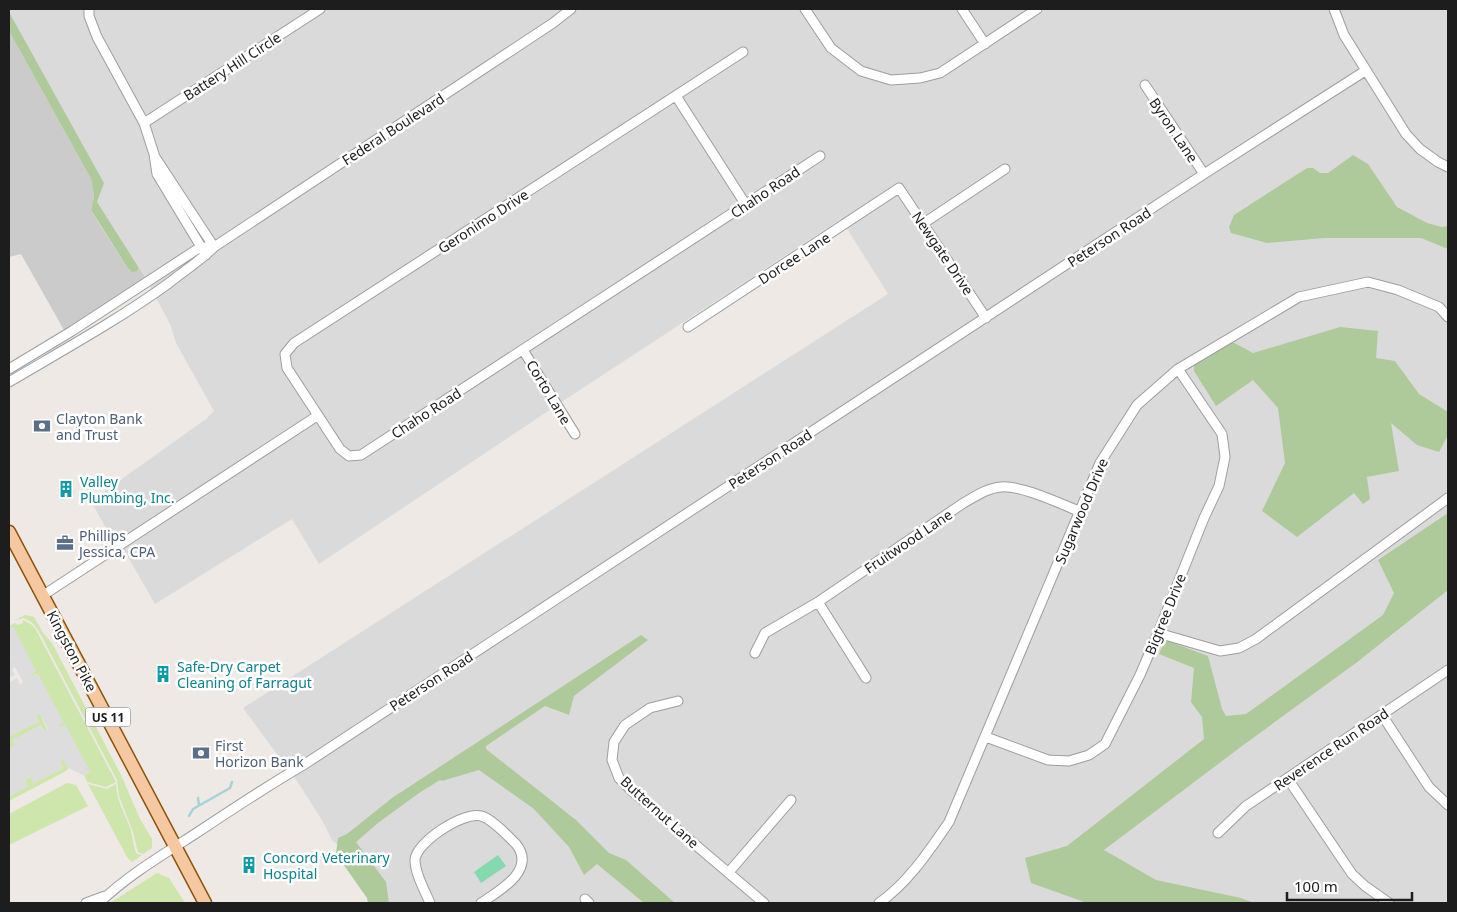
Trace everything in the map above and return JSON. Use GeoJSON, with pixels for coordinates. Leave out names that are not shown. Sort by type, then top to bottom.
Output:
{"type":"FeatureCollection","features":[{"type":"Feature","properties":{"kind":"main road","name":"Kingston Pike"},"geometry":{"type":"LineString","coordinates":[[9,532],[205,903]]}},
{"type":"Feature","properties":{"kind":"street"},"geometry":{"type":"LineString","coordinates":[[89,9],[89,16],[97,37],[144,123],[154,154],[157,174],[204,252]]}},
{"type":"Feature","properties":{"kind":"street","name":"Battery Hill Circle"},"geometry":{"type":"LineString","coordinates":[[144,123],[320,9]]}},
{"type":"Feature","properties":{"kind":"street","name":"Federal Boulevard"},"geometry":{"type":"LineString","coordinates":[[9,369],[214,247],[571,9]]}},
{"type":"Feature","properties":{"kind":"street"},"geometry":{"type":"LineString","coordinates":[[805,9],[831,48],[861,71],[891,80],[920,78],[940,73],[1037,9]]}},
{"type":"Feature","properties":{"kind":"street"},"geometry":{"type":"LineString","coordinates":[[962,9],[985,44]]}},
{"type":"Feature","properties":{"kind":"street"},"geometry":{"type":"LineString","coordinates":[[1334,9],[1344,35],[1406,134],[1432,158],[1448,167]]}},
{"type":"Feature","properties":{"kind":"street","name":"Geronimo Drive"},"geometry":{"type":"LineString","coordinates":[[317,416],[287,368],[285,354],[294,343],[743,52]]}},
{"type":"Feature","properties":{"kind":"street","name":"Peterson Road"},"geometry":{"type":"LineString","coordinates":[[108,895],[174,847],[305,764],[1204,174],[1366,72]]}},
{"type":"Feature","properties":{"kind":"street","name":"Byron Lane"},"geometry":{"type":"LineString","coordinates":[[1145,85],[1204,174]]}},
{"type":"Feature","properties":{"kind":"street"},"geometry":{"type":"LineString","coordinates":[[676,96],[746,205]]}},
{"type":"Feature","properties":{"kind":"street"},"geometry":{"type":"LineString","coordinates":[[154,154],[214,247]]}},
{"type":"Feature","properties":{"kind":"street","name":"Chaho Road"},"geometry":{"type":"LineString","coordinates":[[317,416],[340,449],[349,456],[361,455],[820,156]]}},
{"type":"Feature","properties":{"kind":"street"},"geometry":{"type":"LineString","coordinates":[[924,224],[1005,170]]}},
{"type":"Feature","properties":{"kind":"street","name":"Newgate Drive"},"geometry":{"type":"LineString","coordinates":[[900,188],[986,318]]}},
{"type":"Feature","properties":{"kind":"street","name":"Dorcee Lane"},"geometry":{"type":"LineString","coordinates":[[688,327],[900,188]]}},
{"type":"Feature","properties":{"kind":"street"},"geometry":{"type":"LineString","coordinates":[[183,218],[191,212]]}},
{"type":"Feature","properties":{"kind":"street","name":"Federal Boulevard"},"geometry":{"type":"LineString","coordinates":[[9,382],[92,335],[147,299],[204,252]]}},
{"type":"Feature","properties":{"kind":"street","name":"Sugarwood Drive"},"geometry":{"type":"LineString","coordinates":[[879,903],[889,896],[925,858],[949,822],[1100,463],[1137,405],[1178,369],[1299,297],[1368,282],[1398,290],[1440,307],[1448,317]]}},
{"type":"Feature","properties":{"kind":"street","name":"Corto Lane"},"geometry":{"type":"LineString","coordinates":[[523,350],[575,434]]}},
{"type":"Feature","properties":{"kind":"street","name":"Bigtree Drive"},"geometry":{"type":"LineString","coordinates":[[986,737],[1048,760],[1069,761],[1089,755],[1105,744],[1140,675],[1158,633],[1204,518],[1219,486],[1225,457],[1222,434],[1178,369]]}},
{"type":"Feature","properties":{"kind":"street"},"geometry":{"type":"LineString","coordinates":[[42,596],[317,416]]}},
{"type":"Feature","properties":{"kind":"street","name":"Fruitwood Lane"},"geometry":{"type":"LineString","coordinates":[[755,653],[765,634],[818,602],[984,491],[1003,486],[1026,491],[1081,512]]}},
{"type":"Feature","properties":{"kind":"street"},"geometry":{"type":"LineString","coordinates":[[1158,633],[1220,651],[1239,648],[1264,633],[1448,498]]}},
{"type":"Feature","properties":{"kind":"street"},"geometry":{"type":"LineString","coordinates":[[818,602],[866,678]]}},
{"type":"Feature","properties":{"kind":"street","name":"Reverence Run Road"},"geometry":{"type":"LineString","coordinates":[[1218,833],[1246,806],[1448,670]]}},
{"type":"Feature","properties":{"kind":"street","name":"Butternut Lane"},"geometry":{"type":"LineString","coordinates":[[678,701],[650,708],[625,725],[614,742],[612,760],[619,778],[764,903]]}},
{"type":"Feature","properties":{"kind":"street"},"geometry":{"type":"LineString","coordinates":[[1382,715],[1429,787],[1448,805]]}},
{"type":"Feature","properties":{"kind":"street"},"geometry":{"type":"LineString","coordinates":[[1288,779],[1352,874],[1389,903]]}},
{"type":"Feature","properties":{"kind":"street"},"geometry":{"type":"LineString","coordinates":[[729,872],[791,800]]}},
{"type":"Feature","properties":{"kind":"street"},"geometry":{"type":"LineString","coordinates":[[430,903],[416,868],[416,855],[422,845],[450,825],[463,817],[474,814],[484,816],[516,844],[520,848],[523,862],[518,873],[506,885],[481,903]]}},
{"type":"Feature","properties":{"kind":"street"},"geometry":{"type":"LineString","coordinates":[[86,903],[108,895]]}},
{"type":"Feature","properties":{"kind":"street"},"geometry":{"type":"LineString","coordinates":[[99,903],[108,895]]}},
{"type":"Feature","properties":{"kind":"shaded area"},"geometry":{"type":"Polygon","coordinates":[[[9,9],[1448,9],[1448,903],[1196,903],[1078,844],[1133,903],[378,903],[338,845],[332,840],[299,784],[243,708],[888,294],[841,219],[319,564],[292,519],[155,604],[124,550],[107,530],[91,501],[206,419],[214,411],[176,343],[170,324],[145,277],[96,202],[100,194],[83,145],[41,72],[9,9]]]}},
{"type":"Feature","properties":{"kind":"shaded area"},"geometry":{"type":"Polygon","coordinates":[[[9,31],[91,179],[94,197],[91,210],[127,267],[137,271],[139,268],[145,277],[64,330],[21,254],[9,257],[9,31]]]}},
{"type":"Feature","properties":{"kind":"shaded area"},"geometry":{"type":"Polygon","coordinates":[[[13,626],[36,671],[31,676],[38,674],[63,722],[57,726],[65,724],[90,772],[83,775],[68,768],[63,759],[60,762],[63,768],[34,783],[31,777],[29,777],[25,780],[28,786],[9,796],[9,749],[15,746],[12,740],[41,725],[44,731],[48,729],[40,714],[38,714],[36,716],[39,722],[10,736],[9,683],[17,678],[20,685],[23,682],[15,667],[12,669],[15,675],[9,678],[9,660],[11,658],[9,654],[9,628],[13,626]]]}},
{"type":"Feature","properties":{"kind":"green space"},"geometry":{"type":"Polygon","coordinates":[[[9,12],[104,183],[97,202],[139,268],[137,271],[132,272],[127,267],[91,210],[94,197],[91,179],[9,31],[9,12]]]}},
{"type":"Feature","properties":{"kind":"green space"},"geometry":{"type":"Polygon","coordinates":[[[1353,155],[1368,164],[1397,207],[1427,223],[1442,227],[1448,226],[1448,249],[1421,238],[1324,238],[1267,243],[1231,233],[1229,227],[1234,215],[1307,168],[1313,168],[1320,173],[1328,173],[1353,155]]]}},
{"type":"Feature","properties":{"kind":"green space"},"geometry":{"type":"Polygon","coordinates":[[[1340,327],[1378,331],[1376,358],[1395,361],[1419,394],[1448,412],[1448,435],[1439,452],[1417,445],[1391,423],[1399,471],[1367,477],[1370,499],[1363,504],[1354,493],[1297,537],[1262,511],[1285,463],[1278,408],[1253,380],[1216,406],[1194,371],[1194,364],[1229,340],[1253,353],[1340,327]]]}},
{"type":"Feature","properties":{"kind":"green space"},"geometry":{"type":"Polygon","coordinates":[[[1448,513],[1448,590],[1356,663],[1104,850],[1156,880],[1241,898],[1254,903],[1087,903],[1031,883],[1025,858],[1067,846],[1204,739],[1202,717],[1191,702],[1194,668],[1159,654],[1165,640],[1208,656],[1222,709],[1226,716],[1246,714],[1383,615],[1394,593],[1378,560],[1448,513]]]}},
{"type":"Feature","properties":{"kind":"green space"},"geometry":{"type":"Polygon","coordinates":[[[25,615],[34,617],[43,633],[52,643],[121,775],[140,819],[152,839],[152,848],[143,854],[138,852],[133,832],[119,796],[117,780],[41,635],[34,625],[26,619],[14,621],[25,615]]]}},
{"type":"Feature","properties":{"kind":"green space"},"geometry":{"type":"Polygon","coordinates":[[[23,620],[32,625],[36,630],[116,782],[106,787],[87,782],[84,775],[90,772],[65,725],[57,726],[63,722],[38,674],[31,676],[36,671],[9,628],[9,626],[15,623],[18,625],[23,623],[23,620]]]}},
{"type":"Feature","properties":{"kind":"green space"},"geometry":{"type":"Polygon","coordinates":[[[641,635],[648,640],[574,696],[569,715],[545,706],[486,746],[486,749],[576,820],[609,853],[626,860],[675,903],[644,903],[597,864],[584,875],[569,847],[534,809],[479,770],[440,780],[378,823],[356,842],[386,882],[389,903],[368,903],[367,898],[336,854],[338,838],[347,834],[392,798],[641,635]]]}},
{"type":"Feature","properties":{"kind":"green space"},"geometry":{"type":"Polygon","coordinates":[[[40,714],[47,730],[44,731],[41,725],[13,740],[15,746],[9,749],[9,733],[10,736],[39,721],[36,716],[40,714]]]}},
{"type":"Feature","properties":{"kind":"green space"},"geometry":{"type":"Polygon","coordinates":[[[63,759],[68,768],[66,771],[9,801],[9,796],[28,786],[25,779],[31,777],[34,783],[63,768],[60,762],[63,759]]]}},
{"type":"Feature","properties":{"kind":"green space"},"geometry":{"type":"Polygon","coordinates":[[[67,783],[76,785],[88,806],[9,845],[9,814],[67,783]]]}},
{"type":"Feature","properties":{"kind":"green space"},"geometry":{"type":"Polygon","coordinates":[[[88,784],[107,789],[116,784],[116,790],[137,854],[142,855],[132,862],[127,857],[88,784]]]}},
{"type":"Feature","properties":{"kind":"green space"},"geometry":{"type":"Polygon","coordinates":[[[498,855],[506,866],[481,883],[474,872],[498,855]]]}},
{"type":"Feature","properties":{"kind":"green space"},"geometry":{"type":"Polygon","coordinates":[[[157,873],[169,878],[185,903],[110,903],[157,873]]]}},
{"type":"Feature","properties":{"kind":"waterway"},"geometry":{"type":"LineString","coordinates":[[189,816],[193,809],[230,788],[232,782]]}},
{"type":"Feature","properties":{"kind":"waterway"},"geometry":{"type":"LineString","coordinates":[[198,798],[199,805]]}},
{"type":"Feature","properties":{"kind":"place","name":"Clayton Bank and Trust"},"geometry":{"type":"Point","coordinates":[42,426]}},
{"type":"Feature","properties":{"kind":"place","name":"Valley Plumbing, Inc."},"geometry":{"type":"Point","coordinates":[66,489]}},
{"type":"Feature","properties":{"kind":"place","name":"Phillips Jessica, CPA"},"geometry":{"type":"Point","coordinates":[65,543]}},
{"type":"Feature","properties":{"kind":"place","name":"Safe-Dry Carpet Cleaning of Farragut"},"geometry":{"type":"Point","coordinates":[163,674]}},
{"type":"Feature","properties":{"kind":"place","name":"First Horizon Bank"},"geometry":{"type":"Point","coordinates":[201,753]}},
{"type":"Feature","properties":{"kind":"place","name":"Concord Veterinary Hospital"},"geometry":{"type":"Point","coordinates":[249,865]}}]}
